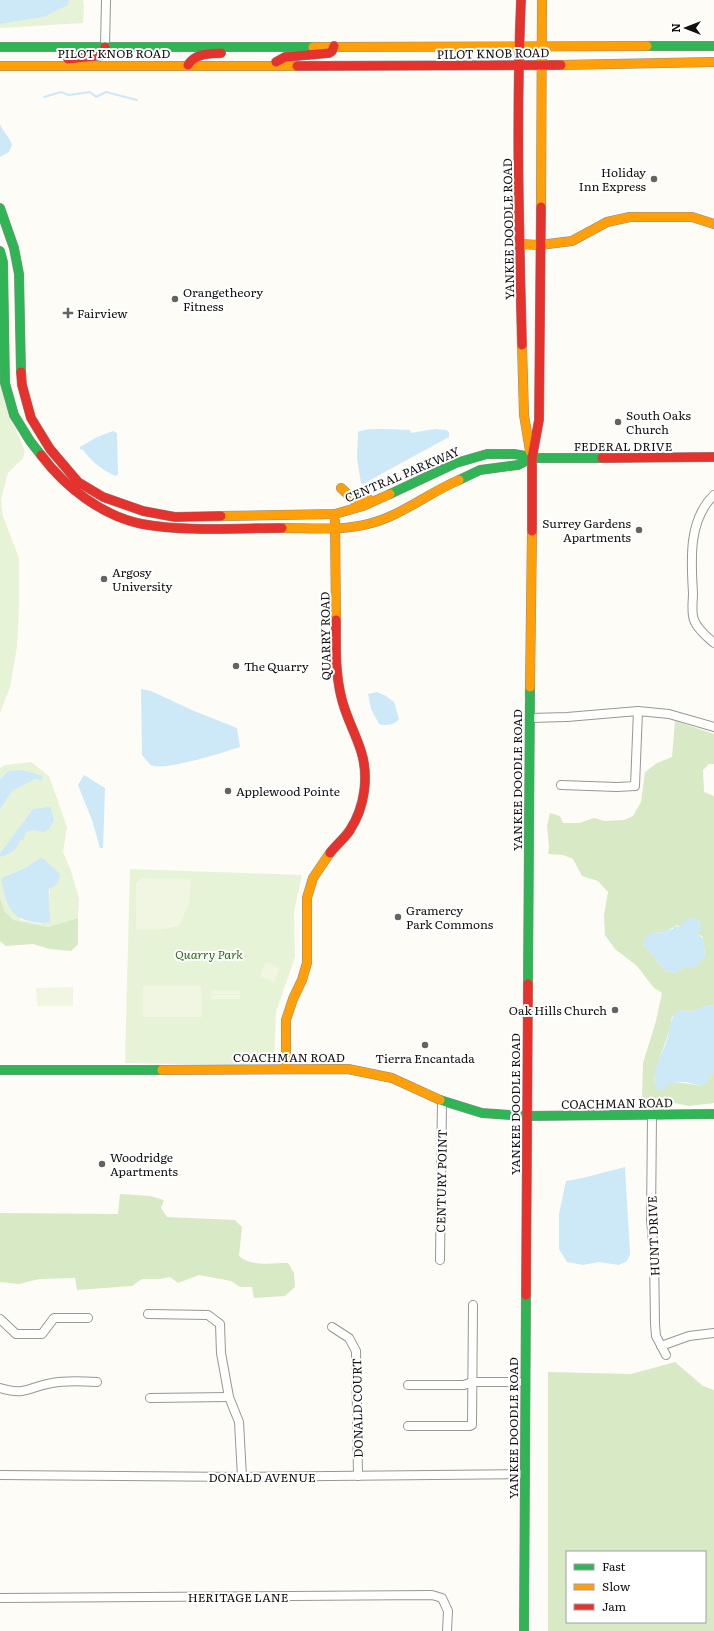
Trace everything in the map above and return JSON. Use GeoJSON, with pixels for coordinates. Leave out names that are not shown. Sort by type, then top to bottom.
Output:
{"type":"FeatureCollection","features":[{"type":"Feature","properties":{"kind":"main road","name":"YANKEE DOODLE ROAD"},"geometry":{"type":"LineString","coordinates":[[521,0],[518,65],[524,415],[532,458]]}},
{"type":"Feature","properties":{"kind":"main road","name":"YANKEE DOODLE ROAD"},"geometry":{"type":"LineString","coordinates":[[524,1631],[526,1116],[532,458],[539,420],[542,0]]}},
{"type":"Feature","properties":{"kind":"main road","name":"PILOT KNOB ROAD"},"geometry":{"type":"LineString","coordinates":[[188,65],[190,60],[200,55],[229,52],[268,51],[294,46]]}},
{"type":"Feature","properties":{"kind":"main road","name":"PILOT KNOB ROAD"},"geometry":{"type":"LineString","coordinates":[[272,64],[285,57],[329,54],[334,46]]}},
{"type":"Feature","properties":{"kind":"main road","name":"PILOT KNOB ROAD"},"geometry":{"type":"LineString","coordinates":[[0,47],[714,46]]}},
{"type":"Feature","properties":{"kind":"main road","name":"PILOT KNOB ROAD"},"geometry":{"type":"LineString","coordinates":[[40,65],[103,55],[106,51],[105,47]]}},
{"type":"Feature","properties":{"kind":"main road","name":"PILOT KNOB ROAD"},"geometry":{"type":"LineString","coordinates":[[0,66],[272,64],[518,65],[714,62]]}},
{"type":"Feature","properties":{"kind":"main road","name":"CENTRAL PARKWAY"},"geometry":{"type":"LineString","coordinates":[[0,208],[14,248],[19,274],[22,384],[31,418],[50,449],[78,482],[103,497],[143,511],[175,517],[335,514],[363,506],[456,463],[487,454],[514,454],[532,458]]}},
{"type":"Feature","properties":{"kind":"main road"},"geometry":{"type":"LineString","coordinates":[[520,244],[540,245],[572,241],[607,222],[630,216],[692,217],[714,224]]}},
{"type":"Feature","properties":{"kind":"main road"},"geometry":{"type":"LineString","coordinates":[[0,251],[3,262],[5,383],[14,415],[30,441],[53,471],[84,498],[107,512],[141,524],[175,528],[335,528],[368,524],[402,511],[438,489],[480,470],[518,465],[532,458]]}},
{"type":"Feature","properties":{"kind":"main road","name":"FEDERAL DRIVE"},"geometry":{"type":"LineString","coordinates":[[532,458],[714,457]]}},
{"type":"Feature","properties":{"kind":"main road"},"geometry":{"type":"LineString","coordinates":[[341,488],[355,500],[377,500]]}},
{"type":"Feature","properties":{"kind":"main road","name":"QUARRY ROAD"},"geometry":{"type":"LineString","coordinates":[[286,1069],[286,1020],[292,999],[302,980],[307,963],[307,898],[313,878],[325,858],[350,830],[359,812],[365,789],[365,774],[361,751],[338,684],[336,665],[335,514]]}},
{"type":"Feature","properties":{"kind":"main road","name":"COACHMAN ROAD"},"geometry":{"type":"LineString","coordinates":[[0,1070],[348,1069],[392,1078],[442,1102],[482,1113],[526,1116],[714,1114]]}},
{"type":"Feature","properties":{"kind":"street"},"geometry":{"type":"LineString","coordinates":[[105,47],[106,0]]}},
{"type":"Feature","properties":{"kind":"street"},"geometry":{"type":"LineString","coordinates":[[714,495],[708,500],[698,518],[693,539],[692,567],[692,609],[694,622],[714,643]]}},
{"type":"Feature","properties":{"kind":"street"},"geometry":{"type":"LineString","coordinates":[[530,718],[567,717],[638,711],[669,714],[714,727]]}},
{"type":"Feature","properties":{"kind":"street"},"geometry":{"type":"LineString","coordinates":[[561,785],[617,787],[635,786],[638,711]]}},
{"type":"Feature","properties":{"kind":"street","name":"CENTURY POINT"},"geometry":{"type":"LineString","coordinates":[[440,1260],[442,1102]]}},
{"type":"Feature","properties":{"kind":"street","name":"HUNT DRIVE"},"geometry":{"type":"LineString","coordinates":[[652,1115],[651,1220],[654,1253],[654,1324],[656,1336],[666,1355]]}},
{"type":"Feature","properties":{"kind":"street"},"geometry":{"type":"LineString","coordinates":[[408,1426],[472,1425],[473,1305]]}},
{"type":"Feature","properties":{"kind":"street"},"geometry":{"type":"LineString","coordinates":[[148,1314],[208,1315],[220,1324],[221,1353],[229,1397],[239,1422],[242,1477]]}},
{"type":"Feature","properties":{"kind":"street"},"geometry":{"type":"LineString","coordinates":[[0,1320],[16,1334],[42,1334],[54,1318],[88,1318]]}},
{"type":"Feature","properties":{"kind":"street","name":"DONALD COURT"},"geometry":{"type":"LineString","coordinates":[[332,1327],[349,1338],[356,1351],[358,1476]]}},
{"type":"Feature","properties":{"kind":"street"},"geometry":{"type":"LineString","coordinates":[[661,1346],[689,1336],[714,1333]]}},
{"type":"Feature","properties":{"kind":"street"},"geometry":{"type":"LineString","coordinates":[[0,1388],[14,1392],[30,1390],[52,1383],[97,1382]]}},
{"type":"Feature","properties":{"kind":"street"},"geometry":{"type":"LineString","coordinates":[[408,1385],[464,1385],[472,1382],[525,1382]]}},
{"type":"Feature","properties":{"kind":"street"},"geometry":{"type":"LineString","coordinates":[[150,1398],[229,1397]]}},
{"type":"Feature","properties":{"kind":"street","name":"DONALD AVENUE"},"geometry":{"type":"LineString","coordinates":[[0,1476],[242,1477],[525,1474]]}},
{"type":"Feature","properties":{"kind":"street","name":"HERITAGE LANE"},"geometry":{"type":"LineString","coordinates":[[0,1598],[432,1595],[442,1598],[448,1611],[448,1631]]}},
{"type":"Feature","properties":{"kind":"green space"},"geometry":{"type":"Polygon","coordinates":[[[69,0],[83,0],[83,23],[0,28],[0,24],[44,17],[67,5],[69,0]]]}},
{"type":"Feature","properties":{"kind":"green space"},"geometry":{"type":"Polygon","coordinates":[[[0,376],[5,404],[25,451],[23,458],[8,473],[1,499],[3,516],[19,558],[19,607],[17,647],[10,687],[0,713],[0,376]]]}},
{"type":"Feature","properties":{"kind":"green space"},"geometry":{"type":"Polygon","coordinates":[[[675,721],[714,734],[714,764],[709,764],[703,770],[704,792],[714,796],[714,1005],[703,1007],[691,1012],[684,1010],[672,1017],[654,1081],[701,1086],[710,1073],[714,1073],[714,1103],[689,1106],[665,1101],[642,1101],[643,1063],[656,1021],[662,993],[654,988],[637,966],[615,949],[605,935],[604,915],[608,892],[598,881],[582,876],[573,859],[563,855],[548,854],[549,847],[547,826],[550,813],[560,816],[563,823],[579,823],[594,818],[605,821],[624,820],[633,816],[641,802],[645,772],[657,763],[672,757],[675,721]],[[698,919],[681,927],[676,925],[662,933],[655,932],[643,944],[665,971],[675,973],[687,966],[696,965],[705,955],[703,937],[697,934],[700,925],[698,919]]]}},
{"type":"Feature","properties":{"kind":"green space"},"geometry":{"type":"Polygon","coordinates":[[[31,762],[49,776],[67,827],[63,852],[71,871],[79,899],[78,918],[47,927],[14,920],[5,912],[0,898],[0,856],[20,840],[25,832],[33,830],[33,809],[0,853],[0,810],[12,791],[35,779],[8,771],[0,779],[0,768],[5,765],[31,762]],[[42,857],[23,869],[1,878],[21,920],[41,924],[48,902],[53,867],[42,857]]]}},
{"type":"Feature","properties":{"kind":"green space","name":"Quarry Park"},"geometry":{"type":"Polygon","coordinates":[[[130,869],[302,875],[294,912],[295,957],[276,1012],[274,1064],[234,1065],[125,1063],[130,869]]]}},
{"type":"Feature","properties":{"kind":"green space"},"geometry":{"type":"Polygon","coordinates":[[[141,878],[191,879],[189,904],[179,926],[158,930],[136,929],[136,884],[141,878]]]}},
{"type":"Feature","properties":{"kind":"green space"},"geometry":{"type":"Polygon","coordinates":[[[0,898],[5,912],[14,920],[47,927],[78,918],[78,944],[71,951],[50,949],[33,944],[6,946],[0,941],[0,898]]]}},
{"type":"Feature","properties":{"kind":"green space"},"geometry":{"type":"Polygon","coordinates":[[[266,962],[280,968],[274,982],[260,976],[266,962]]]}},
{"type":"Feature","properties":{"kind":"green space"},"geometry":{"type":"Polygon","coordinates":[[[143,986],[201,986],[202,1017],[143,1017],[143,986]]]}},
{"type":"Feature","properties":{"kind":"green space"},"geometry":{"type":"Polygon","coordinates":[[[73,987],[73,1006],[37,1006],[36,988],[73,987]]]}},
{"type":"Feature","properties":{"kind":"green space"},"geometry":{"type":"Polygon","coordinates":[[[211,990],[240,990],[240,994],[211,994],[211,990]]]}},
{"type":"Feature","properties":{"kind":"green space"},"geometry":{"type":"Polygon","coordinates":[[[211,995],[240,995],[240,999],[211,999],[211,995]]]}},
{"type":"Feature","properties":{"kind":"green space"},"geometry":{"type":"Polygon","coordinates":[[[120,1194],[150,1196],[164,1200],[161,1208],[167,1217],[235,1220],[242,1227],[239,1256],[250,1262],[256,1263],[288,1263],[294,1273],[295,1287],[285,1296],[254,1298],[252,1287],[240,1287],[231,1281],[199,1275],[178,1283],[170,1277],[160,1279],[142,1279],[132,1286],[77,1290],[75,1278],[39,1279],[19,1284],[0,1282],[0,1213],[118,1214],[120,1194]]]}},
{"type":"Feature","properties":{"kind":"green space"},"geometry":{"type":"Polygon","coordinates":[[[675,1362],[703,1386],[714,1390],[714,1631],[548,1631],[548,1372],[631,1374],[675,1362]]]}},
{"type":"Feature","properties":{"kind":"water"},"geometry":{"type":"Polygon","coordinates":[[[0,0],[69,0],[68,5],[44,17],[0,24],[0,0]]]}},
{"type":"Feature","properties":{"kind":"water"},"geometry":{"type":"Polygon","coordinates":[[[0,124],[10,139],[12,145],[9,152],[0,157],[0,124]]]}},
{"type":"Feature","properties":{"kind":"water"},"geometry":{"type":"Polygon","coordinates":[[[383,429],[410,430],[411,433],[435,429],[446,430],[449,432],[449,437],[363,484],[361,483],[357,458],[358,432],[363,430],[383,429]]]}},
{"type":"Feature","properties":{"kind":"water"},"geometry":{"type":"Polygon","coordinates":[[[113,431],[117,433],[118,474],[116,476],[98,465],[83,450],[80,449],[80,447],[97,437],[113,431]]]}},
{"type":"Feature","properties":{"kind":"water"},"geometry":{"type":"Polygon","coordinates":[[[141,689],[151,691],[194,711],[237,728],[240,747],[180,764],[167,766],[151,765],[142,755],[141,689]]]}},
{"type":"Feature","properties":{"kind":"water"},"geometry":{"type":"Polygon","coordinates":[[[377,692],[394,702],[399,719],[395,723],[387,725],[379,724],[371,709],[368,694],[377,692]]]}},
{"type":"Feature","properties":{"kind":"water"},"geometry":{"type":"Polygon","coordinates":[[[22,770],[43,776],[42,780],[35,779],[12,791],[0,810],[0,779],[8,771],[22,770]]]}},
{"type":"Feature","properties":{"kind":"water"},"geometry":{"type":"Polygon","coordinates":[[[84,775],[105,788],[103,848],[100,848],[92,820],[78,785],[84,775]]]}},
{"type":"Feature","properties":{"kind":"water"},"geometry":{"type":"Polygon","coordinates":[[[50,807],[54,820],[49,829],[44,832],[33,830],[26,832],[23,840],[20,840],[15,849],[0,857],[0,853],[33,809],[50,807]]]}},
{"type":"Feature","properties":{"kind":"water"},"geometry":{"type":"Polygon","coordinates":[[[42,857],[60,874],[57,883],[54,887],[49,889],[50,922],[37,923],[16,915],[8,905],[1,878],[23,869],[42,857]]]}},
{"type":"Feature","properties":{"kind":"water"},"geometry":{"type":"Polygon","coordinates":[[[694,917],[698,919],[703,928],[697,934],[704,939],[705,959],[701,960],[699,965],[696,965],[693,969],[687,966],[675,973],[665,971],[643,944],[646,936],[655,932],[662,933],[665,930],[673,929],[674,926],[681,927],[684,921],[694,917]]]}},
{"type":"Feature","properties":{"kind":"water"},"geometry":{"type":"Polygon","coordinates":[[[714,1005],[714,1073],[710,1073],[708,1082],[701,1086],[686,1082],[671,1083],[662,1091],[656,1089],[655,1071],[666,1043],[674,1015],[677,1011],[684,1010],[691,1012],[703,1007],[714,1005]]]}},
{"type":"Feature","properties":{"kind":"water"},"geometry":{"type":"Polygon","coordinates":[[[625,1167],[630,1254],[627,1261],[619,1265],[599,1262],[583,1265],[567,1262],[559,1249],[559,1214],[566,1181],[625,1167]]]}},
{"type":"Feature","properties":{"kind":"waterway"},"geometry":{"type":"LineString","coordinates":[[44,97],[61,92],[69,95],[90,92],[96,97],[106,92],[137,100]]}},
{"type":"Feature","properties":{"kind":"traffic: fast"},"geometry":{"type":"LineString","coordinates":[[647,46],[714,46]]}},
{"type":"Feature","properties":{"kind":"traffic: fast"},"geometry":{"type":"LineString","coordinates":[[0,47],[313,47]]}},
{"type":"Feature","properties":{"kind":"traffic: fast"},"geometry":{"type":"LineString","coordinates":[[0,208],[14,248],[19,274],[21,372]]}},
{"type":"Feature","properties":{"kind":"traffic: fast"},"geometry":{"type":"LineString","coordinates":[[0,251],[3,262],[5,383],[14,415],[30,441],[41,455]]}},
{"type":"Feature","properties":{"kind":"traffic: fast"},"geometry":{"type":"LineString","coordinates":[[390,494],[456,463],[487,454],[514,454],[538,458],[602,458]]}},
{"type":"Feature","properties":{"kind":"traffic: fast"},"geometry":{"type":"LineString","coordinates":[[459,480],[480,470],[518,465],[532,458]]}},
{"type":"Feature","properties":{"kind":"traffic: fast"},"geometry":{"type":"LineString","coordinates":[[528,984],[530,687]]}},
{"type":"Feature","properties":{"kind":"traffic: fast"},"geometry":{"type":"LineString","coordinates":[[0,1070],[162,1070]]}},
{"type":"Feature","properties":{"kind":"traffic: fast"},"geometry":{"type":"LineString","coordinates":[[440,1100],[482,1113],[526,1116],[714,1114]]}},
{"type":"Feature","properties":{"kind":"traffic: fast"},"geometry":{"type":"LineString","coordinates":[[524,1631],[526,1295]]}},
{"type":"Feature","properties":{"kind":"traffic: slow"},"geometry":{"type":"LineString","coordinates":[[541,207],[542,0]]}},
{"type":"Feature","properties":{"kind":"traffic: slow"},"geometry":{"type":"LineString","coordinates":[[313,47],[647,46]]}},
{"type":"Feature","properties":{"kind":"traffic: slow"},"geometry":{"type":"LineString","coordinates":[[561,65],[714,62]]}},
{"type":"Feature","properties":{"kind":"traffic: slow"},"geometry":{"type":"LineString","coordinates":[[0,66],[297,66]]}},
{"type":"Feature","properties":{"kind":"traffic: slow"},"geometry":{"type":"LineString","coordinates":[[519,244],[540,245],[572,241],[607,222],[630,217],[692,217],[714,224]]}},
{"type":"Feature","properties":{"kind":"traffic: slow"},"geometry":{"type":"LineString","coordinates":[[522,345],[524,415],[530,451]]}},
{"type":"Feature","properties":{"kind":"traffic: slow"},"geometry":{"type":"LineString","coordinates":[[282,528],[347,528],[368,524],[392,516],[459,480]]}},
{"type":"Feature","properties":{"kind":"traffic: slow"},"geometry":{"type":"LineString","coordinates":[[341,488],[355,501],[370,500]]}},
{"type":"Feature","properties":{"kind":"traffic: slow"},"geometry":{"type":"LineString","coordinates":[[221,516],[335,514],[363,506],[390,494]]}},
{"type":"Feature","properties":{"kind":"traffic: slow"},"geometry":{"type":"LineString","coordinates":[[335,521],[336,620]]}},
{"type":"Feature","properties":{"kind":"traffic: slow"},"geometry":{"type":"LineString","coordinates":[[530,687],[532,531]]}},
{"type":"Feature","properties":{"kind":"traffic: slow"},"geometry":{"type":"LineString","coordinates":[[286,1069],[286,1020],[307,963],[307,898],[313,878],[330,853]]}},
{"type":"Feature","properties":{"kind":"traffic: slow"},"geometry":{"type":"LineString","coordinates":[[162,1070],[348,1069],[392,1078],[440,1100]]}},
{"type":"Feature","properties":{"kind":"traffic: jam"},"geometry":{"type":"LineString","coordinates":[[521,0],[518,129],[522,345]]}},
{"type":"Feature","properties":{"kind":"traffic: jam"},"geometry":{"type":"LineString","coordinates":[[276,62],[285,57],[329,53],[332,51],[334,46]]}},
{"type":"Feature","properties":{"kind":"traffic: jam"},"geometry":{"type":"LineString","coordinates":[[68,59],[103,55],[106,51],[105,47]]}},
{"type":"Feature","properties":{"kind":"traffic: jam"},"geometry":{"type":"LineString","coordinates":[[188,65],[199,56],[221,53]]}},
{"type":"Feature","properties":{"kind":"traffic: jam"},"geometry":{"type":"LineString","coordinates":[[297,66],[561,65]]}},
{"type":"Feature","properties":{"kind":"traffic: jam"},"geometry":{"type":"LineString","coordinates":[[532,531],[532,458],[539,420],[541,207]]}},
{"type":"Feature","properties":{"kind":"traffic: jam"},"geometry":{"type":"LineString","coordinates":[[21,372],[22,385],[31,418],[50,449],[78,482],[103,497],[143,511],[175,517],[221,516]]}},
{"type":"Feature","properties":{"kind":"traffic: jam"},"geometry":{"type":"LineString","coordinates":[[41,455],[73,489],[99,507],[127,520],[142,524],[176,528],[282,528]]}},
{"type":"Feature","properties":{"kind":"traffic: jam"},"geometry":{"type":"LineString","coordinates":[[602,458],[714,457]]}},
{"type":"Feature","properties":{"kind":"traffic: jam"},"geometry":{"type":"LineString","coordinates":[[330,853],[348,833],[355,821],[362,801],[365,781],[365,771],[361,751],[345,710],[339,687],[336,658],[336,620]]}},
{"type":"Feature","properties":{"kind":"traffic: jam"},"geometry":{"type":"LineString","coordinates":[[526,1295],[528,984]]}},
{"type":"Feature","properties":{"kind":"place","name":"Holiday Inn Express"},"geometry":{"type":"Point","coordinates":[654,179]}},
{"type":"Feature","properties":{"kind":"place","name":"Orangetheory Fitness"},"geometry":{"type":"Point","coordinates":[175,299]}},
{"type":"Feature","properties":{"kind":"place","name":"Fairview"},"geometry":{"type":"Point","coordinates":[68,313]}},
{"type":"Feature","properties":{"kind":"place","name":"South Oaks Church"},"geometry":{"type":"Point","coordinates":[618,422]}},
{"type":"Feature","properties":{"kind":"place","name":"Surrey Gardens Apartments"},"geometry":{"type":"Point","coordinates":[639,530]}},
{"type":"Feature","properties":{"kind":"place","name":"Argosy University"},"geometry":{"type":"Point","coordinates":[104,579]}},
{"type":"Feature","properties":{"kind":"place","name":"The Quarry"},"geometry":{"type":"Point","coordinates":[236,666]}},
{"type":"Feature","properties":{"kind":"place","name":"Applewood Pointe"},"geometry":{"type":"Point","coordinates":[228,791]}},
{"type":"Feature","properties":{"kind":"place","name":"Gramercy Park Commons"},"geometry":{"type":"Point","coordinates":[398,917]}},
{"type":"Feature","properties":{"kind":"place","name":"Oak Hills Church"},"geometry":{"type":"Point","coordinates":[615,1010]}},
{"type":"Feature","properties":{"kind":"place","name":"Tierra Encantada"},"geometry":{"type":"Point","coordinates":[425,1045]}},
{"type":"Feature","properties":{"kind":"place","name":"Woodridge Apartments"},"geometry":{"type":"Point","coordinates":[102,1164]}}]}
